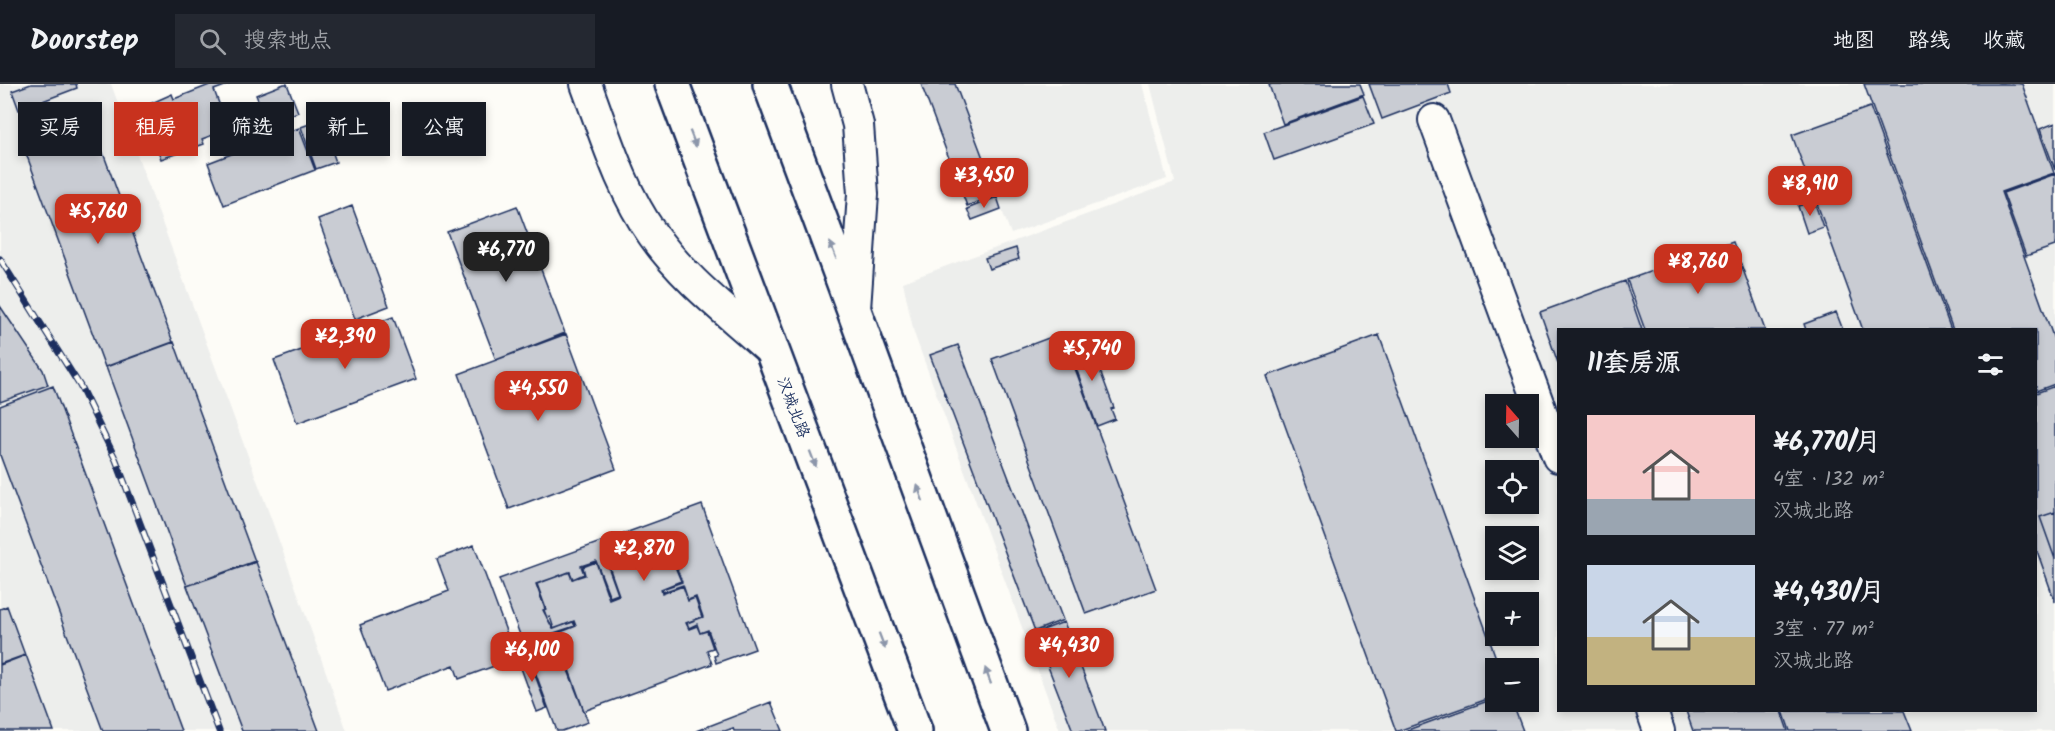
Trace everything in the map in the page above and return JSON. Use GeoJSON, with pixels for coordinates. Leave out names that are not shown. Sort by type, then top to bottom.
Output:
{"type":"FeatureCollection","features":[{"type":"Feature","properties":{"kind":"main road","name":"汉城北路"},"geometry":{"type":"LineString","coordinates":[[672,84],[915,731]]}},
{"type":"Feature","properties":{"kind":"main road"},"geometry":{"type":"LineString","coordinates":[[770,84],[855,309],[892,419],[1008,731]]}},
{"type":"Feature","properties":{"kind":"street"},"geometry":{"type":"LineString","coordinates":[[586,84],[626,188],[652,234],[677,266],[774,354]]}},
{"type":"Feature","properties":{"kind":"street"},"geometry":{"type":"LineString","coordinates":[[847,84],[858,124],[864,194],[855,309]]}},
{"type":"Feature","properties":{"kind":"street"},"geometry":{"type":"LineString","coordinates":[[1434,120],[1557,454]]}},
{"type":"Feature","properties":{"kind":"street"},"geometry":{"type":"LineString","coordinates":[[1652,712],[1659,731]]}},
{"type":"Feature","properties":{"kind":"shaded area"},"geometry":{"type":"Polygon","coordinates":[[[0,84],[111,84],[118,102],[114,102],[114,156],[138,156],[347,731],[0,731],[0,84]]]}},
{"type":"Feature","properties":{"kind":"shaded area"},"geometry":{"type":"Polygon","coordinates":[[[954,84],[1142,84],[1167,179],[1011,234],[954,84]]]}},
{"type":"Feature","properties":{"kind":"shaded area"},"geometry":{"type":"Polygon","coordinates":[[[1150,84],[2055,84],[2055,731],[1060,731],[914,333],[903,282],[1175,182],[1150,84]]]}},
{"type":"Feature","properties":{"kind":"building"},"geometry":{"type":"Polygon","coordinates":[[[31,84],[76,84],[77,88],[40,102],[18,102],[18,107],[12,91],[31,84]]]}},
{"type":"Feature","properties":{"kind":"building"},"geometry":{"type":"Polygon","coordinates":[[[212,84],[230,84],[214,90],[218,102],[210,102],[210,136],[202,139],[204,144],[198,146],[198,102],[154,102],[172,94],[174,99],[212,84]]]}},
{"type":"Feature","properties":{"kind":"building"},"geometry":{"type":"Polygon","coordinates":[[[287,84],[298,112],[294,114],[294,102],[259,102],[256,95],[287,84]]]}},
{"type":"Feature","properties":{"kind":"building"},"geometry":{"type":"Polygon","coordinates":[[[921,84],[955,84],[997,195],[967,206],[921,84]]]}},
{"type":"Feature","properties":{"kind":"building"},"geometry":{"type":"Polygon","coordinates":[[[1360,84],[1364,94],[1283,124],[1269,85],[1360,84]]]}},
{"type":"Feature","properties":{"kind":"building"},"geometry":{"type":"Polygon","coordinates":[[[1369,84],[1448,84],[1451,93],[1382,119],[1369,84]]]}},
{"type":"Feature","properties":{"kind":"building"},"geometry":{"type":"Polygon","coordinates":[[[1864,84],[2022,84],[2054,173],[2001,192],[2055,342],[2055,384],[2037,391],[2037,328],[1952,328],[1864,84]]]}},
{"type":"Feature","properties":{"kind":"building"},"geometry":{"type":"Polygon","coordinates":[[[1363,96],[1374,124],[1274,160],[1264,132],[1363,96]]]}},
{"type":"Feature","properties":{"kind":"building"},"geometry":{"type":"Polygon","coordinates":[[[1870,107],[1950,328],[1862,328],[1792,135],[1870,107]]]}},
{"type":"Feature","properties":{"kind":"building"},"geometry":{"type":"Polygon","coordinates":[[[2055,123],[2055,170],[2040,129],[2055,123]]]}},
{"type":"Feature","properties":{"kind":"building"},"geometry":{"type":"Polygon","coordinates":[[[306,125],[306,141],[301,127],[306,125]]]}},
{"type":"Feature","properties":{"kind":"building"},"geometry":{"type":"Polygon","coordinates":[[[299,128],[306,146],[306,156],[310,156],[315,170],[224,205],[208,163],[226,156],[294,156],[294,130],[299,128]]]}},
{"type":"Feature","properties":{"kind":"building"},"geometry":{"type":"Polygon","coordinates":[[[102,150],[173,342],[105,367],[27,156],[102,156],[102,150]]]}},
{"type":"Feature","properties":{"kind":"building"},"geometry":{"type":"Polygon","coordinates":[[[311,156],[334,156],[336,162],[316,169],[311,156]]]}},
{"type":"Feature","properties":{"kind":"building"},"geometry":{"type":"Polygon","coordinates":[[[2055,174],[2055,246],[2026,256],[2003,193],[2055,174]]]}},
{"type":"Feature","properties":{"kind":"building"},"geometry":{"type":"Polygon","coordinates":[[[997,197],[1001,209],[972,220],[967,209],[997,197]]]}},
{"type":"Feature","properties":{"kind":"building"},"geometry":{"type":"Polygon","coordinates":[[[1814,201],[1823,227],[1807,233],[1798,206],[1814,201]]]}},
{"type":"Feature","properties":{"kind":"building"},"geometry":{"type":"Polygon","coordinates":[[[352,206],[389,306],[355,319],[318,219],[352,206]]]}},
{"type":"Feature","properties":{"kind":"building"},"geometry":{"type":"Polygon","coordinates":[[[517,206],[565,333],[496,360],[447,232],[517,206]]]}},
{"type":"Feature","properties":{"kind":"building"},"geometry":{"type":"Polygon","coordinates":[[[1733,242],[1764,328],[1644,328],[1627,280],[1733,242]]]}},
{"type":"Feature","properties":{"kind":"building"},"geometry":{"type":"Polygon","coordinates":[[[1016,248],[1019,259],[989,269],[985,258],[1016,248]]]}},
{"type":"Feature","properties":{"kind":"building"},"geometry":{"type":"Polygon","coordinates":[[[1625,281],[1641,328],[1557,328],[1557,360],[1540,312],[1625,281]]]}},
{"type":"Feature","properties":{"kind":"building"},"geometry":{"type":"Polygon","coordinates":[[[0,306],[43,370],[48,385],[0,402],[0,306]]]}},
{"type":"Feature","properties":{"kind":"building"},"geometry":{"type":"Polygon","coordinates":[[[1836,312],[1842,328],[1805,328],[1804,324],[1836,312]]]}},
{"type":"Feature","properties":{"kind":"building"},"geometry":{"type":"Polygon","coordinates":[[[393,317],[416,379],[297,423],[274,360],[393,317]]]}},
{"type":"Feature","properties":{"kind":"building"},"geometry":{"type":"Polygon","coordinates":[[[1062,333],[1156,589],[1086,614],[992,359],[1062,333]]]}},
{"type":"Feature","properties":{"kind":"building"},"geometry":{"type":"Polygon","coordinates":[[[566,334],[616,469],[509,509],[459,374],[566,334]]]}},
{"type":"Feature","properties":{"kind":"building"},"geometry":{"type":"Polygon","coordinates":[[[1379,335],[1485,628],[1485,646],[1492,646],[1496,658],[1485,658],[1485,700],[1396,731],[1267,376],[1379,335]]]}},
{"type":"Feature","properties":{"kind":"building"},"geometry":{"type":"Polygon","coordinates":[[[1088,338],[1114,408],[1111,409],[1115,419],[1097,426],[1068,346],[1088,338]]]}},
{"type":"Feature","properties":{"kind":"building"},"geometry":{"type":"Polygon","coordinates":[[[174,342],[255,561],[187,586],[106,367],[174,342]]]}},
{"type":"Feature","properties":{"kind":"building"},"geometry":{"type":"Polygon","coordinates":[[[958,345],[1063,620],[1035,631],[930,355],[958,345]]]}},
{"type":"Feature","properties":{"kind":"building"},"geometry":{"type":"Polygon","coordinates":[[[53,386],[181,731],[103,731],[0,455],[0,406],[53,386]]]}},
{"type":"Feature","properties":{"kind":"building"},"geometry":{"type":"Polygon","coordinates":[[[2055,386],[2055,602],[2037,551],[2037,393],[2055,386]]]}},
{"type":"Feature","properties":{"kind":"building"},"geometry":{"type":"Polygon","coordinates":[[[702,505],[755,649],[716,663],[714,656],[717,655],[708,630],[700,633],[697,624],[689,628],[687,623],[703,617],[696,597],[688,600],[683,585],[663,592],[662,589],[682,582],[677,569],[680,568],[676,560],[674,561],[665,536],[632,548],[635,555],[623,559],[621,552],[605,558],[618,594],[610,597],[596,561],[581,566],[584,574],[573,579],[570,572],[536,584],[545,609],[543,610],[553,629],[573,622],[575,626],[554,633],[556,637],[525,648],[499,579],[702,505]]]}},
{"type":"Feature","properties":{"kind":"building"},"geometry":{"type":"Polygon","coordinates":[[[2055,512],[2055,559],[2040,517],[2055,512]]]}},
{"type":"Feature","properties":{"kind":"building"},"geometry":{"type":"Polygon","coordinates":[[[665,537],[679,568],[676,569],[681,581],[661,589],[662,594],[683,586],[688,601],[695,598],[702,617],[686,623],[689,629],[697,626],[700,633],[707,631],[713,648],[707,650],[712,664],[584,711],[556,634],[576,626],[574,621],[554,629],[550,617],[547,618],[537,584],[569,572],[572,579],[585,575],[583,567],[596,562],[609,599],[619,595],[606,558],[620,553],[622,560],[636,555],[633,549],[665,537]]]}},
{"type":"Feature","properties":{"kind":"building"},"geometry":{"type":"Polygon","coordinates":[[[474,545],[516,658],[459,679],[454,665],[385,691],[360,625],[449,591],[437,559],[474,545]]]}},
{"type":"Feature","properties":{"kind":"building"},"geometry":{"type":"Polygon","coordinates":[[[256,562],[319,731],[242,731],[187,586],[256,562]]]}},
{"type":"Feature","properties":{"kind":"building"},"geometry":{"type":"Polygon","coordinates":[[[7,606],[25,655],[0,664],[0,609],[7,606]]]}},
{"type":"Feature","properties":{"kind":"building"},"geometry":{"type":"Polygon","coordinates":[[[1064,622],[1105,731],[1073,731],[1035,633],[1064,622]]]}},
{"type":"Feature","properties":{"kind":"building"},"geometry":{"type":"Polygon","coordinates":[[[556,639],[588,722],[562,731],[557,731],[527,650],[556,639]]]}},
{"type":"Feature","properties":{"kind":"building"},"geometry":{"type":"Polygon","coordinates":[[[527,653],[547,708],[537,712],[517,657],[527,653]]]}},
{"type":"Feature","properties":{"kind":"building"},"geometry":{"type":"Polygon","coordinates":[[[26,655],[54,731],[0,731],[0,665],[26,655]]]}},
{"type":"Feature","properties":{"kind":"building"},"geometry":{"type":"Polygon","coordinates":[[[771,702],[783,731],[734,731],[733,728],[725,731],[696,731],[771,702]]]}},
{"type":"Feature","properties":{"kind":"building"},"geometry":{"type":"Polygon","coordinates":[[[1485,702],[1485,712],[1516,712],[1523,731],[1405,731],[1485,702]]]}},
{"type":"Feature","properties":{"kind":"building"},"geometry":{"type":"Polygon","coordinates":[[[1686,712],[1781,712],[1788,731],[1693,731],[1686,712]]]}},
{"type":"Feature","properties":{"kind":"building"},"geometry":{"type":"Polygon","coordinates":[[[1783,712],[1904,712],[1912,731],[1790,731],[1783,712]]]}},
{"type":"Feature","properties":{"kind":"railway"},"geometry":{"type":"LineString","coordinates":[[0,259],[80,386],[116,460],[219,731]]}}]}
